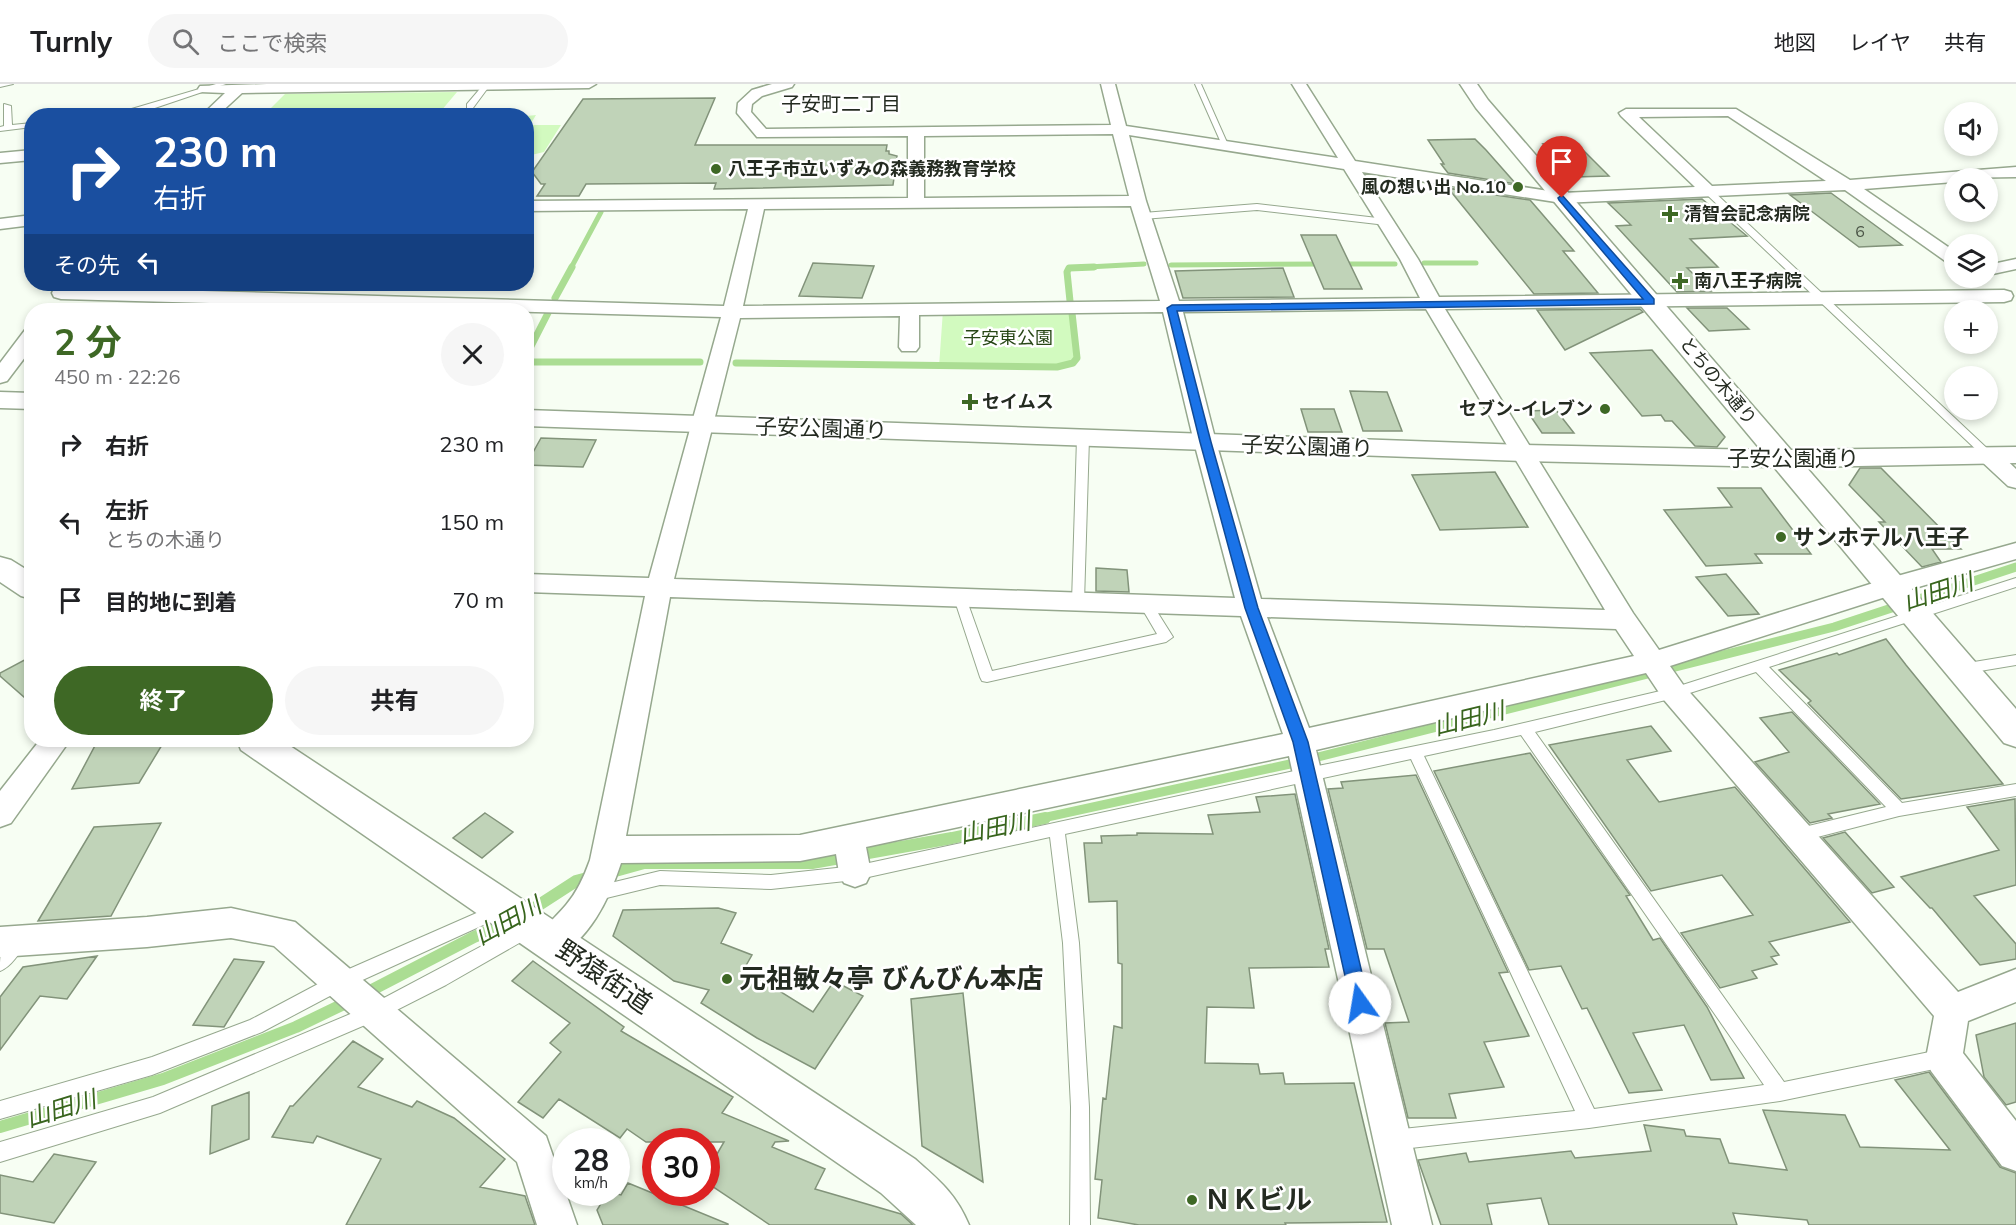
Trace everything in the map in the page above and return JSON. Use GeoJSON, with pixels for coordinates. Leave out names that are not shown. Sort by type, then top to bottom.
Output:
{"type":"FeatureCollection","features":[{"type":"Feature","properties":{"kind":"street"},"geometry":{"type":"LineString","coordinates":[[205,89],[589,84]]}},
{"type":"Feature","properties":{"kind":"street"},"geometry":{"type":"LineString","coordinates":[[787,84],[757,93],[745,103],[744,113],[762,134],[1118,129],[1562,198],[1848,185],[2013,174]]}},
{"type":"Feature","properties":{"kind":"street"},"geometry":{"type":"LineString","coordinates":[[1108,84],[1118,129],[1172,308],[1205,442],[1251,608],[1304,758],[1412,1225]]}},
{"type":"Feature","properties":{"kind":"street"},"geometry":{"type":"LineString","coordinates":[[1299,84],[1386,222],[1624,620],[1663,677],[1952,1011]]}},
{"type":"Feature","properties":{"kind":"street","name":"とちの木通り"},"geometry":{"type":"LineString","coordinates":[[1468,84],[1482,104],[2016,733]]}},
{"type":"Feature","properties":{"kind":"street"},"geometry":{"type":"LineString","coordinates":[[217,108],[238,89]]}},
{"type":"Feature","properties":{"kind":"street"},"geometry":{"type":"LineString","coordinates":[[1707,190],[1626,113],[1731,112],[1834,179],[1848,185],[1944,252]]}},
{"type":"Feature","properties":{"kind":"street"},"geometry":{"type":"LineString","coordinates":[[916,133],[916,204]]}},
{"type":"Feature","properties":{"kind":"street"},"geometry":{"type":"LineString","coordinates":[[0,158],[24,156]]}},
{"type":"Feature","properties":{"kind":"street"},"geometry":{"type":"LineString","coordinates":[[534,206],[916,204],[1141,209]]}},
{"type":"Feature","properties":{"kind":"street"},"geometry":{"type":"LineString","coordinates":[[524,923],[582,912],[601,872],[659,588],[704,424],[757,205]]}},
{"type":"Feature","properties":{"kind":"street"},"geometry":{"type":"LineString","coordinates":[[0,224],[24,221]]}},
{"type":"Feature","properties":{"kind":"street"},"geometry":{"type":"LineString","coordinates":[[1998,268],[2016,264]]}},
{"type":"Feature","properties":{"kind":"street"},"geometry":{"type":"LineString","coordinates":[[1993,288],[2010,301]]}},
{"type":"Feature","properties":{"kind":"street"},"geometry":{"type":"LineString","coordinates":[[53,303],[63,291]]}},
{"type":"Feature","properties":{"kind":"street"},"geometry":{"type":"LineString","coordinates":[[138,291],[333,299],[355,303]]}},
{"type":"Feature","properties":{"kind":"street"},"geometry":{"type":"LineString","coordinates":[[368,303],[377,291]]}},
{"type":"Feature","properties":{"kind":"street"},"geometry":{"type":"LineString","coordinates":[[534,308],[732,312],[1821,299],[2010,301]]}},
{"type":"Feature","properties":{"kind":"street"},"geometry":{"type":"LineString","coordinates":[[909,347],[910,310]]}},
{"type":"Feature","properties":{"kind":"street"},"geometry":{"type":"LineString","coordinates":[[0,376],[24,344]]}},
{"type":"Feature","properties":{"kind":"street"},"geometry":{"type":"LineString","coordinates":[[0,400],[24,401]]}},
{"type":"Feature","properties":{"kind":"street","name":"子安公園通り"},"geometry":{"type":"LineString","coordinates":[[534,418],[1523,453],[1784,459],[2016,455]]}},
{"type":"Feature","properties":{"kind":"street"},"geometry":{"type":"LineString","coordinates":[[1988,455],[2016,481]]}},
{"type":"Feature","properties":{"kind":"street"},"geometry":{"type":"LineString","coordinates":[[601,872],[800,848],[1304,758],[1663,677],[1904,600],[2016,551]]}},
{"type":"Feature","properties":{"kind":"street"},"geometry":{"type":"LineString","coordinates":[[0,567],[24,583]]}},
{"type":"Feature","properties":{"kind":"street"},"geometry":{"type":"LineString","coordinates":[[534,584],[1624,620]]}},
{"type":"Feature","properties":{"kind":"street"},"geometry":{"type":"LineString","coordinates":[[0,814],[51,747]]}},
{"type":"Feature","properties":{"kind":"street","name":"野猿街道"},"geometry":{"type":"LineString","coordinates":[[264,747],[898,1176],[931,1205],[944,1225]]}},
{"type":"Feature","properties":{"kind":"street"},"geometry":{"type":"LineString","coordinates":[[849,838],[854,872]]}},
{"type":"Feature","properties":{"kind":"street"},"geometry":{"type":"LineString","coordinates":[[6,948],[231,923],[283,933],[532,1150],[557,1225]]}},
{"type":"Feature","properties":{"kind":"street"},"geometry":{"type":"LineString","coordinates":[[1952,1011],[2016,986]]}},
{"type":"Feature","properties":{"kind":"street"},"geometry":{"type":"LineString","coordinates":[[1952,1011],[1944,1058],[2016,1152]]}},
{"type":"Feature","properties":{"kind":"lane"},"geometry":{"type":"LineString","coordinates":[[0,85],[10,84]]}},
{"type":"Feature","properties":{"kind":"lane"},"geometry":{"type":"LineString","coordinates":[[146,108],[223,84]]}},
{"type":"Feature","properties":{"kind":"lane"},"geometry":{"type":"LineString","coordinates":[[1198,84],[1226,145]]}},
{"type":"Feature","properties":{"kind":"lane"},"geometry":{"type":"LineString","coordinates":[[470,106],[487,85]]}},
{"type":"Feature","properties":{"kind":"lane"},"geometry":{"type":"LineString","coordinates":[[7,106],[4,128],[24,126]]}},
{"type":"Feature","properties":{"kind":"lane"},"geometry":{"type":"LineString","coordinates":[[1707,190],[1988,455]]}},
{"type":"Feature","properties":{"kind":"lane"},"geometry":{"type":"LineString","coordinates":[[1141,209],[1257,207],[1386,222]]}},
{"type":"Feature","properties":{"kind":"lane"},"geometry":{"type":"LineString","coordinates":[[325,303],[333,299]]}},
{"type":"Feature","properties":{"kind":"lane"},"geometry":{"type":"LineString","coordinates":[[1078,602],[1083,438]]}},
{"type":"Feature","properties":{"kind":"lane"},"geometry":{"type":"LineString","coordinates":[[601,872],[660,878],[771,882],[854,872],[1057,828],[1304,758],[1415,752],[1525,729],[1663,677],[1759,666],[1904,600],[2016,582]]}},
{"type":"Feature","properties":{"kind":"lane"},"geometry":{"type":"LineString","coordinates":[[960,598],[987,677],[1166,637],[1146,605]]}},
{"type":"Feature","properties":{"kind":"lane"},"geometry":{"type":"LineString","coordinates":[[1962,669],[2016,660]]}},
{"type":"Feature","properties":{"kind":"lane"},"geometry":{"type":"LineString","coordinates":[[1759,666],[1899,810]]}},
{"type":"Feature","properties":{"kind":"lane"},"geometry":{"type":"LineString","coordinates":[[1525,729],[1779,1092]]}},
{"type":"Feature","properties":{"kind":"lane"},"geometry":{"type":"LineString","coordinates":[[1415,752],[1589,1119]]}},
{"type":"Feature","properties":{"kind":"lane"},"geometry":{"type":"LineString","coordinates":[[1798,835],[1899,810],[2016,790]]}},
{"type":"Feature","properties":{"kind":"lane"},"geometry":{"type":"LineString","coordinates":[[1057,828],[1071,942],[1080,1107],[1080,1225]]}},
{"type":"Feature","properties":{"kind":"lane"},"geometry":{"type":"LineString","coordinates":[[0,1110],[152,1066],[256,1026],[356,997],[440,979],[524,923]]}},
{"type":"Feature","properties":{"kind":"lane"},"geometry":{"type":"LineString","coordinates":[[0,1152],[153,1107],[356,997],[524,923]]}},
{"type":"Feature","properties":{"kind":"lane"},"geometry":{"type":"LineString","coordinates":[[1391,1140],[1589,1119],[1779,1092],[1944,1058]]}},
{"type":"Feature","properties":{"kind":"green space"},"geometry":{"type":"Polygon","coordinates":[[[457,92],[444,108],[271,108],[285,94],[457,92]]]}},
{"type":"Feature","properties":{"kind":"green space"},"geometry":{"type":"Polygon","coordinates":[[[534,125],[561,125],[544,152],[534,154],[534,125]]]}},
{"type":"Feature","properties":{"kind":"green space","name":"子安東公園"},"geometry":{"type":"Polygon","coordinates":[[[1071,309],[1077,358],[1073,363],[1057,367],[939,367],[943,310],[1071,309]]]}},
{"type":"Feature","properties":{"kind":"building"},"geometry":{"type":"Polygon","coordinates":[[[715,98],[695,145],[887,145],[886,151],[897,156],[893,185],[714,189],[716,183],[586,184],[579,196],[537,196],[545,184],[541,184],[534,175],[534,169],[583,99],[715,98]]]}},
{"type":"Feature","properties":{"kind":"building"},"geometry":{"type":"Polygon","coordinates":[[[1475,139],[1516,184],[1448,173],[1428,140],[1475,139]]]}},
{"type":"Feature","properties":{"kind":"building"},"geometry":{"type":"Polygon","coordinates":[[[1576,143],[1609,176],[1574,177],[1543,144],[1576,143]]]}},
{"type":"Feature","properties":{"kind":"building"},"geometry":{"type":"Polygon","coordinates":[[[1448,188],[1530,200],[1574,251],[1563,251],[1598,293],[1534,294],[1448,188]]]}},
{"type":"Feature","properties":{"kind":"building"},"geometry":{"type":"Polygon","coordinates":[[[1831,193],[1902,245],[1859,247],[1790,195],[1831,193]]]}},
{"type":"Feature","properties":{"kind":"building","name":"清智会記念病院"},"geometry":{"type":"Polygon","coordinates":[[[1702,199],[1747,236],[1690,239],[1718,267],[1687,268],[1711,291],[1677,292],[1616,226],[1631,225],[1608,203],[1702,199]]]}},
{"type":"Feature","properties":{"kind":"building"},"geometry":{"type":"Polygon","coordinates":[[[1301,235],[1336,235],[1362,289],[1324,289],[1301,235]]]}},
{"type":"Feature","properties":{"kind":"building"},"geometry":{"type":"Polygon","coordinates":[[[813,263],[874,266],[862,298],[799,296],[813,263]]]}},
{"type":"Feature","properties":{"kind":"building"},"geometry":{"type":"Polygon","coordinates":[[[1283,268],[1294,297],[1183,298],[1175,271],[1283,268]]]}},
{"type":"Feature","properties":{"kind":"building"},"geometry":{"type":"Polygon","coordinates":[[[1687,308],[1727,308],[1749,329],[1709,331],[1687,308]]]}},
{"type":"Feature","properties":{"kind":"building"},"geometry":{"type":"Polygon","coordinates":[[[1640,309],[1643,312],[1565,350],[1537,310],[1640,309]]]}},
{"type":"Feature","properties":{"kind":"building"},"geometry":{"type":"Polygon","coordinates":[[[1652,350],[1725,437],[1717,447],[1695,446],[1672,421],[1665,421],[1661,415],[1642,416],[1590,353],[1652,350]]]}},
{"type":"Feature","properties":{"kind":"building"},"geometry":{"type":"Polygon","coordinates":[[[1350,391],[1387,392],[1402,431],[1363,431],[1350,391]]]}},
{"type":"Feature","properties":{"kind":"building"},"geometry":{"type":"Polygon","coordinates":[[[1301,409],[1334,409],[1342,432],[1308,432],[1301,409]]]}},
{"type":"Feature","properties":{"kind":"building"},"geometry":{"type":"Polygon","coordinates":[[[1556,410],[1574,433],[1542,433],[1527,411],[1556,410]]]}},
{"type":"Feature","properties":{"kind":"building"},"geometry":{"type":"Polygon","coordinates":[[[541,438],[596,440],[583,467],[534,465],[534,451],[541,438]]]}},
{"type":"Feature","properties":{"kind":"building"},"geometry":{"type":"Polygon","coordinates":[[[1860,468],[1881,468],[1961,549],[1932,549],[1941,562],[1922,567],[1879,522],[1885,522],[1849,485],[1860,468]]]}},
{"type":"Feature","properties":{"kind":"building"},"geometry":{"type":"Polygon","coordinates":[[[1495,472],[1528,527],[1440,530],[1412,475],[1495,472]]]}},
{"type":"Feature","properties":{"kind":"building"},"geometry":{"type":"Polygon","coordinates":[[[1718,488],[1761,488],[1811,554],[1755,554],[1762,563],[1706,566],[1664,510],[1732,507],[1718,488]]]}},
{"type":"Feature","properties":{"kind":"building"},"geometry":{"type":"Polygon","coordinates":[[[1096,568],[1127,570],[1129,592],[1096,591],[1096,568]]]}},
{"type":"Feature","properties":{"kind":"building"},"geometry":{"type":"Polygon","coordinates":[[[1726,574],[1759,614],[1728,616],[1696,577],[1726,574]]]}},
{"type":"Feature","properties":{"kind":"building"},"geometry":{"type":"Polygon","coordinates":[[[1886,639],[2003,784],[1901,799],[1808,703],[1811,701],[1779,670],[1837,653],[1839,655],[1886,639]]]}},
{"type":"Feature","properties":{"kind":"building"},"geometry":{"type":"Polygon","coordinates":[[[24,660],[24,697],[0,676],[0,673],[24,660]]]}},
{"type":"Feature","properties":{"kind":"building"},"geometry":{"type":"Polygon","coordinates":[[[1792,712],[1880,804],[1828,814],[1832,818],[1810,823],[1755,762],[1789,752],[1760,718],[1792,712]]]}},
{"type":"Feature","properties":{"kind":"building"},"geometry":{"type":"Polygon","coordinates":[[[1651,726],[1671,751],[1627,760],[1659,802],[1735,787],[1850,922],[1769,942],[1779,955],[1771,957],[1777,964],[1752,971],[1757,978],[1720,988],[1681,933],[1753,915],[1722,875],[1651,891],[1549,745],[1651,726]]]}},
{"type":"Feature","properties":{"kind":"building"},"geometry":{"type":"Polygon","coordinates":[[[94,747],[161,747],[139,783],[72,789],[94,747]]]}},
{"type":"Feature","properties":{"kind":"building"},"geometry":{"type":"Polygon","coordinates":[[[1530,753],[1630,895],[1626,896],[1653,940],[1660,938],[1707,1007],[1744,1078],[1711,1080],[1684,1025],[1633,1033],[1662,1090],[1629,1093],[1587,1008],[1582,1009],[1561,966],[1529,970],[1434,771],[1530,753]]]}},
{"type":"Feature","properties":{"kind":"building"},"geometry":{"type":"Polygon","coordinates":[[[1416,775],[1508,972],[1499,973],[1529,1036],[1484,1042],[1504,1087],[1449,1094],[1456,1118],[1408,1118],[1385,1023],[1409,1022],[1384,949],[1367,949],[1328,789],[1343,788],[1341,782],[1416,775]]]}},
{"type":"Feature","properties":{"kind":"building"},"geometry":{"type":"Polygon","coordinates":[[[1295,794],[1329,949],[1325,949],[1329,967],[1249,968],[1254,1008],[1207,1007],[1205,1063],[1258,1064],[1260,1074],[1283,1073],[1285,1084],[1354,1083],[1387,1222],[1139,1225],[1098,1218],[1102,1180],[1095,1179],[1103,1098],[1106,1099],[1114,1026],[1122,1028],[1122,964],[1118,963],[1117,901],[1089,902],[1084,843],[1102,843],[1101,836],[1137,835],[1137,833],[1213,834],[1208,815],[1260,812],[1256,797],[1295,794]]]}},
{"type":"Feature","properties":{"kind":"building"},"geometry":{"type":"Polygon","coordinates":[[[2015,799],[2016,885],[1974,896],[2016,944],[2016,959],[1980,965],[1932,908],[1901,877],[1999,850],[1967,807],[2015,799]]]}},
{"type":"Feature","properties":{"kind":"building"},"geometry":{"type":"Polygon","coordinates":[[[485,813],[513,832],[482,858],[453,838],[485,813]]]}},
{"type":"Feature","properties":{"kind":"building"},"geometry":{"type":"Polygon","coordinates":[[[161,823],[111,916],[38,921],[94,827],[161,823]]]}},
{"type":"Feature","properties":{"kind":"building"},"geometry":{"type":"Polygon","coordinates":[[[1845,832],[1894,887],[1872,893],[1823,838],[1845,832]]]}},
{"type":"Feature","properties":{"kind":"building"},"geometry":{"type":"Polygon","coordinates":[[[718,908],[736,913],[721,943],[752,955],[744,969],[813,1012],[834,981],[863,996],[815,1069],[757,1038],[701,1003],[709,990],[674,981],[613,936],[623,910],[718,908]]]}},
{"type":"Feature","properties":{"kind":"building"},"geometry":{"type":"Polygon","coordinates":[[[97,956],[67,999],[40,996],[0,1050],[0,997],[23,967],[97,956]]]}},
{"type":"Feature","properties":{"kind":"building"},"geometry":{"type":"Polygon","coordinates":[[[234,959],[264,962],[224,1027],[193,1025],[234,959]]]}},
{"type":"Feature","properties":{"kind":"building"},"geometry":{"type":"Polygon","coordinates":[[[533,961],[624,1027],[621,1031],[733,1097],[722,1113],[789,1141],[775,1142],[772,1147],[825,1169],[815,1189],[901,1214],[913,1225],[770,1225],[720,1191],[720,1149],[724,1142],[720,1142],[720,1128],[642,1128],[642,1139],[630,1131],[630,1128],[604,1128],[559,1099],[543,1118],[518,1102],[561,1052],[550,1043],[570,1023],[512,981],[533,961]]]}},
{"type":"Feature","properties":{"kind":"building"},"geometry":{"type":"Polygon","coordinates":[[[963,993],[983,1182],[922,1146],[911,999],[963,993]]]}},
{"type":"Feature","properties":{"kind":"building"},"geometry":{"type":"Polygon","coordinates":[[[2016,1023],[2016,1102],[2006,1105],[1984,1077],[1976,1035],[2016,1023]]]}},
{"type":"Feature","properties":{"kind":"building"},"geometry":{"type":"Polygon","coordinates":[[[353,1041],[383,1059],[358,1087],[412,1107],[417,1101],[454,1118],[505,1159],[480,1187],[525,1196],[535,1225],[346,1225],[381,1159],[317,1136],[313,1143],[272,1137],[290,1106],[293,1106],[353,1041]]]}},
{"type":"Feature","properties":{"kind":"building"},"geometry":{"type":"Polygon","coordinates":[[[1929,1072],[2000,1167],[2016,1173],[2016,1225],[1809,1225],[1807,1220],[1733,1213],[1737,1225],[1549,1225],[1541,1198],[1487,1204],[1492,1225],[1441,1225],[1418,1160],[1466,1153],[1469,1162],[1571,1151],[1575,1158],[1651,1151],[1644,1125],[1684,1130],[1686,1136],[1720,1139],[1729,1163],[1787,1170],[1763,1110],[1845,1115],[1860,1147],[1950,1150],[1895,1080],[1929,1072]]]}},
{"type":"Feature","properties":{"kind":"building"},"geometry":{"type":"Polygon","coordinates":[[[249,1092],[249,1139],[210,1154],[212,1106],[249,1092]]]}},
{"type":"Feature","properties":{"kind":"building"},"geometry":{"type":"Polygon","coordinates":[[[54,1154],[96,1162],[54,1223],[0,1213],[0,1175],[33,1182],[54,1154]]]}},
{"type":"Feature","properties":{"kind":"building"},"geometry":{"type":"Polygon","coordinates":[[[630,1184],[642,1189],[642,1206],[684,1206],[728,1225],[603,1225],[597,1210],[599,1206],[630,1206],[630,1184]]]}},
{"type":"Feature","properties":{"kind":"waterway"},"geometry":{"type":"LineString","coordinates":[[571,268],[601,212]]}},
{"type":"Feature","properties":{"kind":"waterway"},"geometry":{"type":"LineString","coordinates":[[1424,263],[1476,263]]}},
{"type":"Feature","properties":{"kind":"waterway"},"geometry":{"type":"LineString","coordinates":[[1069,268],[1144,264]]}},
{"type":"Feature","properties":{"kind":"waterway"},"geometry":{"type":"LineString","coordinates":[[1171,265],[1323,264]]}},
{"type":"Feature","properties":{"kind":"waterway"},"geometry":{"type":"LineString","coordinates":[[1340,264],[1395,264]]}},
{"type":"Feature","properties":{"kind":"waterway"},"geometry":{"type":"LineString","coordinates":[[555,298],[572,267]]}},
{"type":"Feature","properties":{"kind":"waterway"},"geometry":{"type":"LineString","coordinates":[[1069,268],[1094,267]]}},
{"type":"Feature","properties":{"kind":"waterway"},"geometry":{"type":"LineString","coordinates":[[1069,268],[1067,272],[1070,301]]}},
{"type":"Feature","properties":{"kind":"waterway"},"geometry":{"type":"LineString","coordinates":[[534,340],[548,313]]}},
{"type":"Feature","properties":{"kind":"waterway"},"geometry":{"type":"LineString","coordinates":[[736,363],[1057,367],[1073,363],[1077,358],[1072,313]]}},
{"type":"Feature","properties":{"kind":"waterway"},"geometry":{"type":"LineString","coordinates":[[534,362],[700,362]]}},
{"type":"Feature","properties":{"kind":"waterway","name":"山田川"},"geometry":{"type":"LineString","coordinates":[[1038,819],[1290,764],[1834,627],[2016,567]]}},
{"type":"Feature","properties":{"kind":"waterway","name":"山田川"},"geometry":{"type":"LineString","coordinates":[[608,873],[644,863],[812,863],[952,838],[1045,818]]}},
{"type":"Feature","properties":{"kind":"waterway","name":"山田川"},"geometry":{"type":"LineString","coordinates":[[525,914],[576,881],[591,877]]}},
{"type":"Feature","properties":{"kind":"waterway","name":"山田川"},"geometry":{"type":"LineString","coordinates":[[364,994],[474,937],[508,923]]}},
{"type":"Feature","properties":{"kind":"waterway","name":"山田川"},"geometry":{"type":"LineString","coordinates":[[0,1127],[163,1079],[296,1027],[352,1000]]}},
{"type":"Feature","properties":{"kind":"place","name":"八王子市立いずみの森義務教育学校"},"geometry":{"type":"Point","coordinates":[716,169]}},
{"type":"Feature","properties":{"kind":"place","name":"風の想い出 No.10"},"geometry":{"type":"Point","coordinates":[1518,187]}},
{"type":"Feature","properties":{"kind":"place","name":"清智会記念病院"},"geometry":{"type":"Point","coordinates":[1670,214]}},
{"type":"Feature","properties":{"kind":"place","name":"南八王子病院"},"geometry":{"type":"Point","coordinates":[1680,281]}},
{"type":"Feature","properties":{"kind":"place","name":"セイムス"},"geometry":{"type":"Point","coordinates":[970,402]}},
{"type":"Feature","properties":{"kind":"place","name":"セブン-イレブン"},"geometry":{"type":"Point","coordinates":[1605,409]}},
{"type":"Feature","properties":{"kind":"place","name":"サンホテル八王子"},"geometry":{"type":"Point","coordinates":[1781,537]}},
{"type":"Feature","properties":{"kind":"place","name":"元祖敏々亭 びんびん本店"},"geometry":{"type":"Point","coordinates":[727,979]}},
{"type":"Feature","properties":{"kind":"place","name":"ＮＫビル"},"geometry":{"type":"Point","coordinates":[1192,1200]}},
{"type":"Feature","properties":{"kind":"district","name":"子安町二丁目"},"geometry":{"type":"Point","coordinates":[841,104]}},
{"type":"Feature","properties":{"kind":"route"},"geometry":{"type":"LineString","coordinates":[[1360,1003],[1300,742],[1251,608],[1205,442],[1172,308],[1650,302],[1562,198]]}}]}
